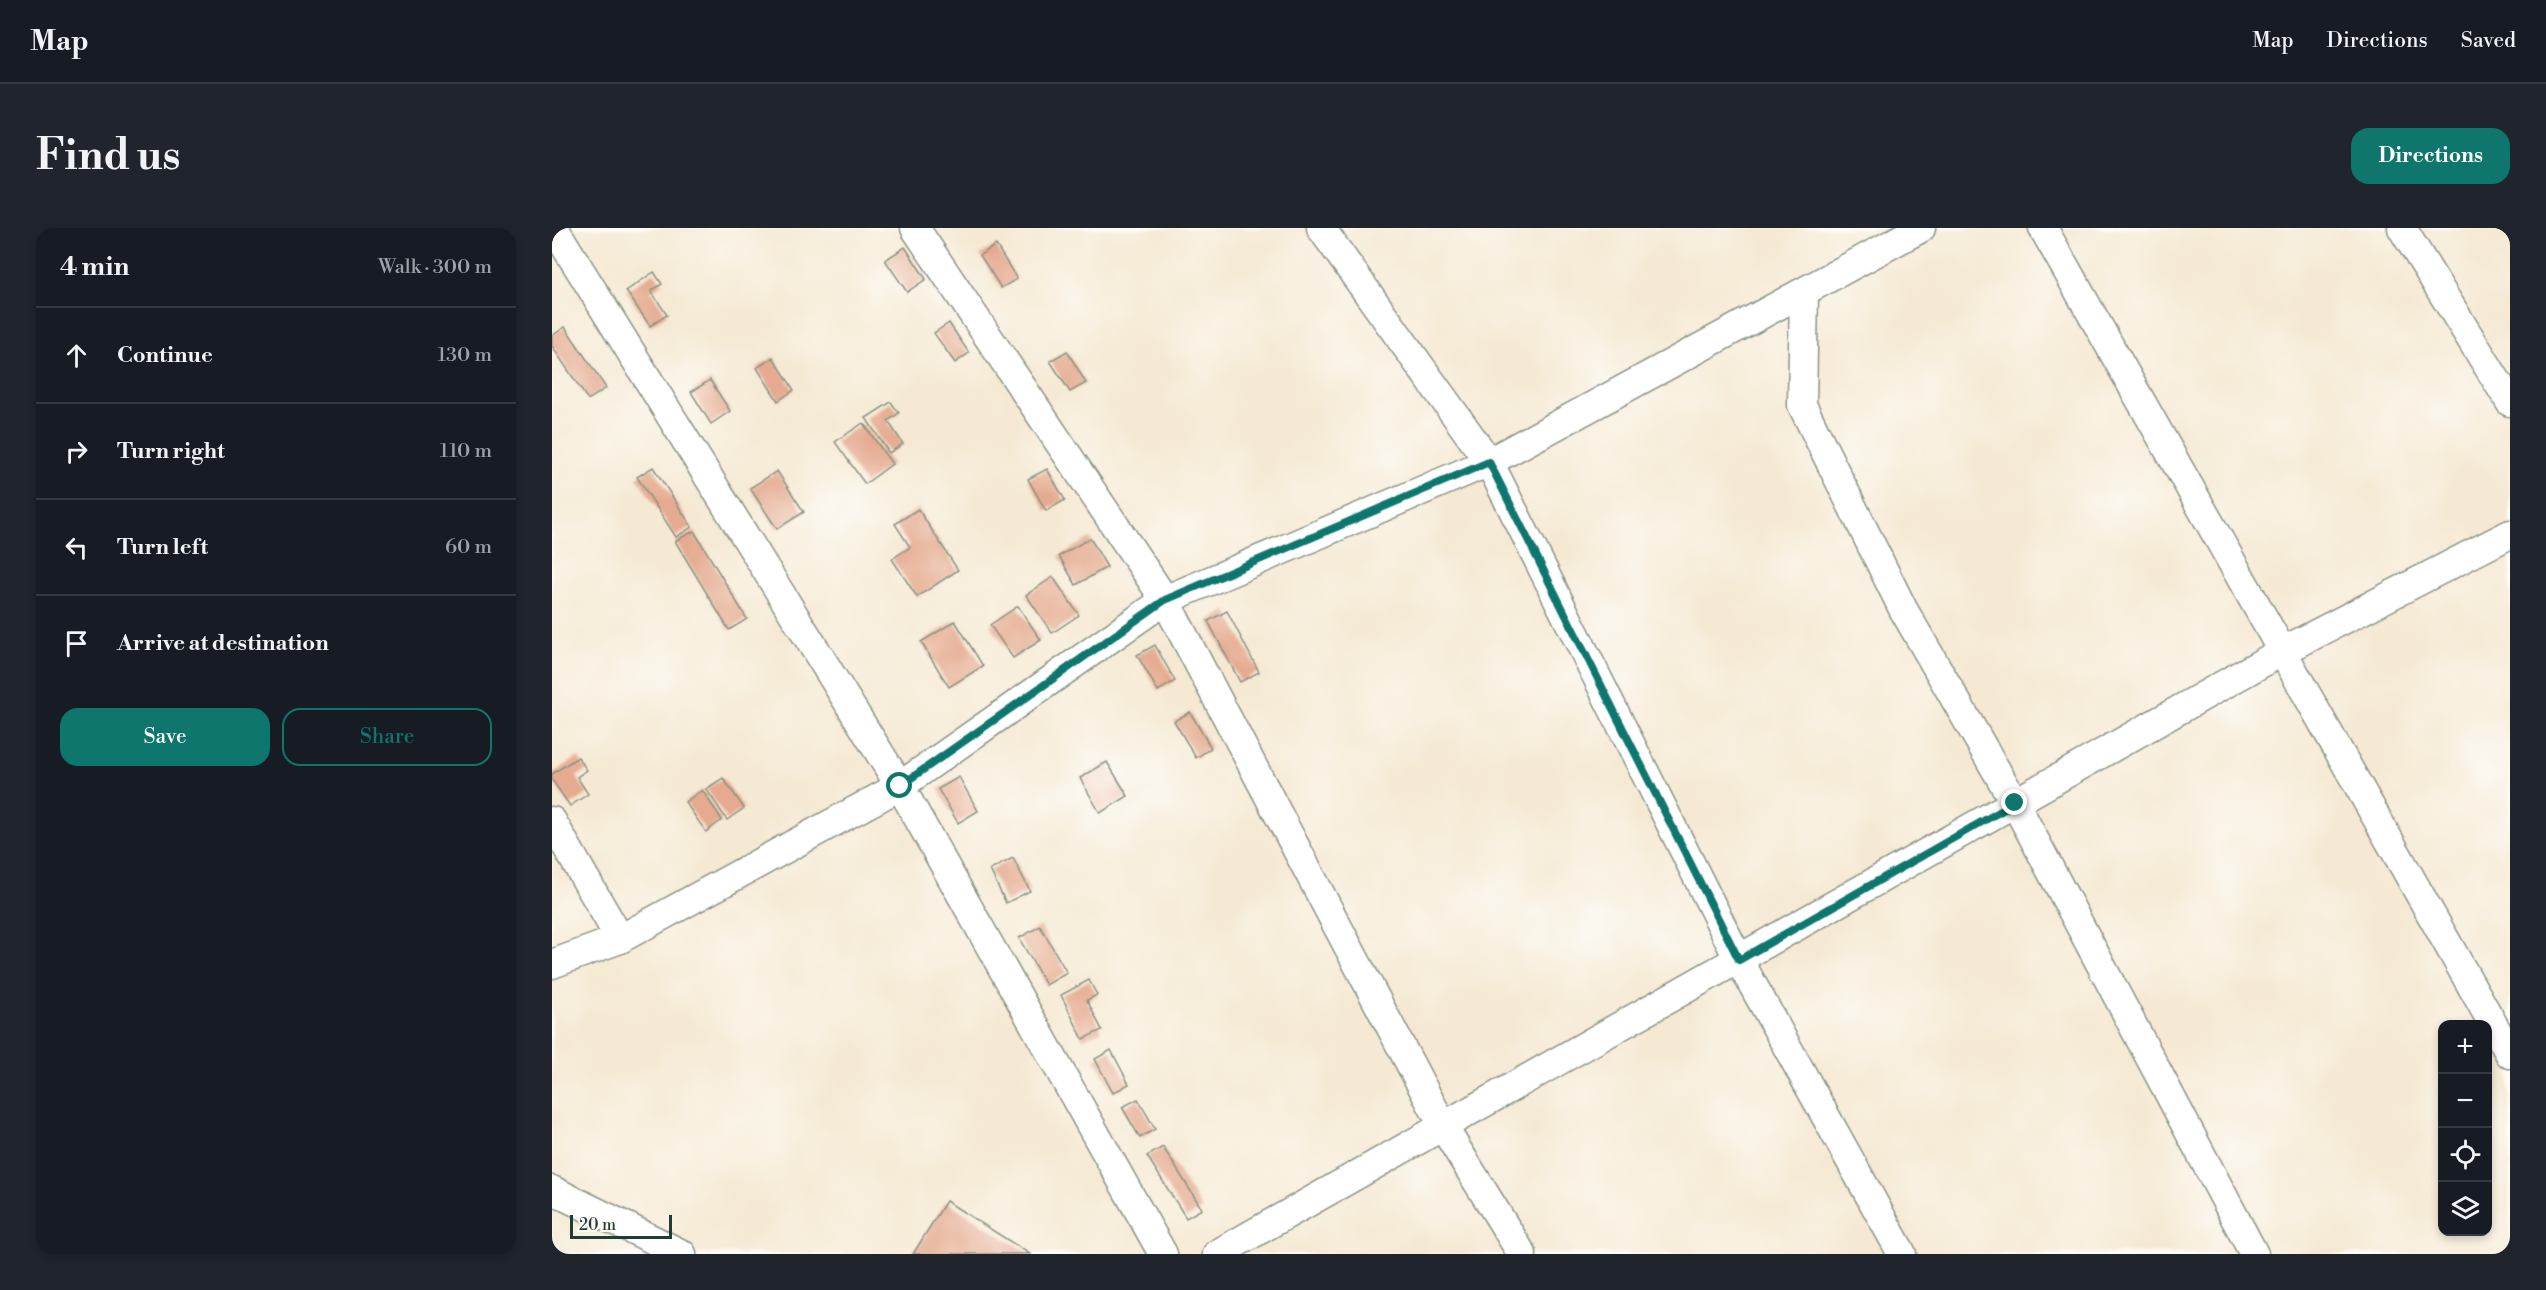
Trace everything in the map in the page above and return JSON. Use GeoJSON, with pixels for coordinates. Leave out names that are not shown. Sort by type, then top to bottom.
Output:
{"type":"FeatureCollection","features":[{"type":"Feature","properties":{"kind":"street"},"geometry":{"type":"LineString","coordinates":[[915,228],[1165,600],[1444,1128],[1522,1254]]}},
{"type":"Feature","properties":{"kind":"street"},"geometry":{"type":"LineString","coordinates":[[1321,228],[1489,462],[1739,960],[1902,1254]]}},
{"type":"Feature","properties":{"kind":"street"},"geometry":{"type":"LineString","coordinates":[[552,964],[620,939],[900,786],[1165,600],[1489,462],[1921,228]]}},
{"type":"Feature","properties":{"kind":"street"},"geometry":{"type":"LineString","coordinates":[[2043,228],[2510,1054]]}},
{"type":"Feature","properties":{"kind":"street"},"geometry":{"type":"LineString","coordinates":[[2402,228],[2510,402]]}},
{"type":"Feature","properties":{"kind":"street"},"geometry":{"type":"LineString","coordinates":[[561,236],[900,786],[1163,1254]]}},
{"type":"Feature","properties":{"kind":"street"},"geometry":{"type":"LineString","coordinates":[[1804,292],[1802,405],[1903,609],[2015,803],[2254,1254]]}},
{"type":"Feature","properties":{"kind":"street"},"geometry":{"type":"LineString","coordinates":[[1217,1254],[1444,1128],[2283,651],[2510,534]]}},
{"type":"Feature","properties":{"kind":"street"},"geometry":{"type":"LineString","coordinates":[[552,820],[620,939]]}},
{"type":"Feature","properties":{"kind":"street"},"geometry":{"type":"LineString","coordinates":[[552,1190],[682,1254]]}},
{"type":"Feature","properties":{"kind":"building"},"geometry":{"type":"Polygon","coordinates":[[[996,245],[1017,279],[1001,288],[980,255],[996,245]]]}},
{"type":"Feature","properties":{"kind":"building"},"geometry":{"type":"Polygon","coordinates":[[[905,247],[926,279],[907,292],[885,260],[905,247]]]}},
{"type":"Feature","properties":{"kind":"building"},"geometry":{"type":"Polygon","coordinates":[[[654,272],[662,284],[651,291],[667,315],[650,326],[626,291],[654,272]]]}},
{"type":"Feature","properties":{"kind":"building"},"geometry":{"type":"Polygon","coordinates":[[[949,323],[969,353],[955,363],[934,333],[949,323]]]}},
{"type":"Feature","properties":{"kind":"building"},"geometry":{"type":"Polygon","coordinates":[[[565,327],[606,388],[588,400],[552,346],[552,336],[565,327]]]}},
{"type":"Feature","properties":{"kind":"building"},"geometry":{"type":"Polygon","coordinates":[[[1067,351],[1086,383],[1070,392],[1050,361],[1067,351]]]}},
{"type":"Feature","properties":{"kind":"building"},"geometry":{"type":"Polygon","coordinates":[[[773,357],[794,390],[778,401],[757,368],[773,357]]]}},
{"type":"Feature","properties":{"kind":"building"},"geometry":{"type":"Polygon","coordinates":[[[710,380],[730,411],[711,424],[691,392],[710,380]]]}},
{"type":"Feature","properties":{"kind":"building"},"geometry":{"type":"Polygon","coordinates":[[[891,402],[899,413],[888,421],[903,444],[889,453],[866,418],[891,402]]]}},
{"type":"Feature","properties":{"kind":"building"},"geometry":{"type":"Polygon","coordinates":[[[863,423],[892,464],[865,484],[835,442],[863,423]]]}},
{"type":"Feature","properties":{"kind":"building"},"geometry":{"type":"Polygon","coordinates":[[[653,467],[692,527],[676,537],[637,477],[653,467]]]}},
{"type":"Feature","properties":{"kind":"building"},"geometry":{"type":"Polygon","coordinates":[[[1047,469],[1065,500],[1046,511],[1028,479],[1047,469]]]}},
{"type":"Feature","properties":{"kind":"building"},"geometry":{"type":"Polygon","coordinates":[[[777,471],[804,512],[777,529],[750,488],[777,471]]]}},
{"type":"Feature","properties":{"kind":"building"},"geometry":{"type":"Polygon","coordinates":[[[918,509],[958,570],[917,597],[892,559],[910,547],[895,524],[918,509]]]}},
{"type":"Feature","properties":{"kind":"building"},"geometry":{"type":"Polygon","coordinates":[[[694,531],[747,619],[729,630],[675,541],[694,531]]]}},
{"type":"Feature","properties":{"kind":"building"},"geometry":{"type":"Polygon","coordinates":[[[1090,538],[1107,567],[1076,585],[1059,556],[1090,538]]]}},
{"type":"Feature","properties":{"kind":"building"},"geometry":{"type":"Polygon","coordinates":[[[1053,577],[1079,615],[1052,633],[1026,595],[1053,577]]]}},
{"type":"Feature","properties":{"kind":"building"},"geometry":{"type":"Polygon","coordinates":[[[1018,606],[1041,640],[1013,658],[990,625],[1018,606]]]}},
{"type":"Feature","properties":{"kind":"building"},"geometry":{"type":"Polygon","coordinates":[[[1227,611],[1259,672],[1240,682],[1208,621],[1227,611]]]}},
{"type":"Feature","properties":{"kind":"building"},"geometry":{"type":"Polygon","coordinates":[[[955,621],[983,666],[949,687],[921,642],[955,621]]]}},
{"type":"Feature","properties":{"kind":"building"},"geometry":{"type":"Polygon","coordinates":[[[1155,645],[1175,681],[1158,691],[1137,655],[1155,645]]]}},
{"type":"Feature","properties":{"kind":"building"},"geometry":{"type":"Polygon","coordinates":[[[1190,712],[1211,748],[1196,758],[1174,721],[1190,712]]]}},
{"type":"Feature","properties":{"kind":"building"},"geometry":{"type":"Polygon","coordinates":[[[578,757],[587,770],[577,777],[588,794],[570,806],[552,780],[552,774],[578,757]]]}},
{"type":"Feature","properties":{"kind":"building"},"geometry":{"type":"Polygon","coordinates":[[[1107,762],[1128,796],[1100,813],[1080,778],[1107,762]]]}},
{"type":"Feature","properties":{"kind":"building"},"geometry":{"type":"Polygon","coordinates":[[[959,777],[978,811],[958,823],[938,789],[959,777]]]}},
{"type":"Feature","properties":{"kind":"building"},"geometry":{"type":"Polygon","coordinates":[[[723,778],[744,808],[727,820],[706,789],[723,778]]]}},
{"type":"Feature","properties":{"kind":"building"},"geometry":{"type":"Polygon","coordinates":[[[702,790],[722,820],[706,832],[685,802],[702,790]]]}},
{"type":"Feature","properties":{"kind":"building"},"geometry":{"type":"Polygon","coordinates":[[[1013,858],[1030,891],[1006,903],[990,870],[1013,858]]]}},
{"type":"Feature","properties":{"kind":"building"},"geometry":{"type":"Polygon","coordinates":[[[1040,926],[1067,973],[1046,985],[1019,938],[1040,926]]]}},
{"type":"Feature","properties":{"kind":"building"},"geometry":{"type":"Polygon","coordinates":[[[1089,980],[1097,995],[1087,1000],[1102,1030],[1083,1039],[1061,995],[1089,980]]]}},
{"type":"Feature","properties":{"kind":"building"},"geometry":{"type":"Polygon","coordinates":[[[1111,1050],[1129,1084],[1113,1093],[1095,1059],[1111,1050]]]}},
{"type":"Feature","properties":{"kind":"building"},"geometry":{"type":"Polygon","coordinates":[[[1138,1099],[1155,1129],[1140,1138],[1122,1107],[1138,1099]]]}},
{"type":"Feature","properties":{"kind":"building"},"geometry":{"type":"Polygon","coordinates":[[[1163,1147],[1202,1209],[1186,1218],[1147,1156],[1163,1147]]]}},
{"type":"Feature","properties":{"kind":"building"},"geometry":{"type":"Polygon","coordinates":[[[946,1201],[1030,1254],[913,1254],[946,1201]]]}},
{"type":"Feature","properties":{"kind":"route"},"geometry":{"type":"LineString","coordinates":[[900,786],[1165,600],[1489,462],[1739,960],[2015,803]]}}]}
